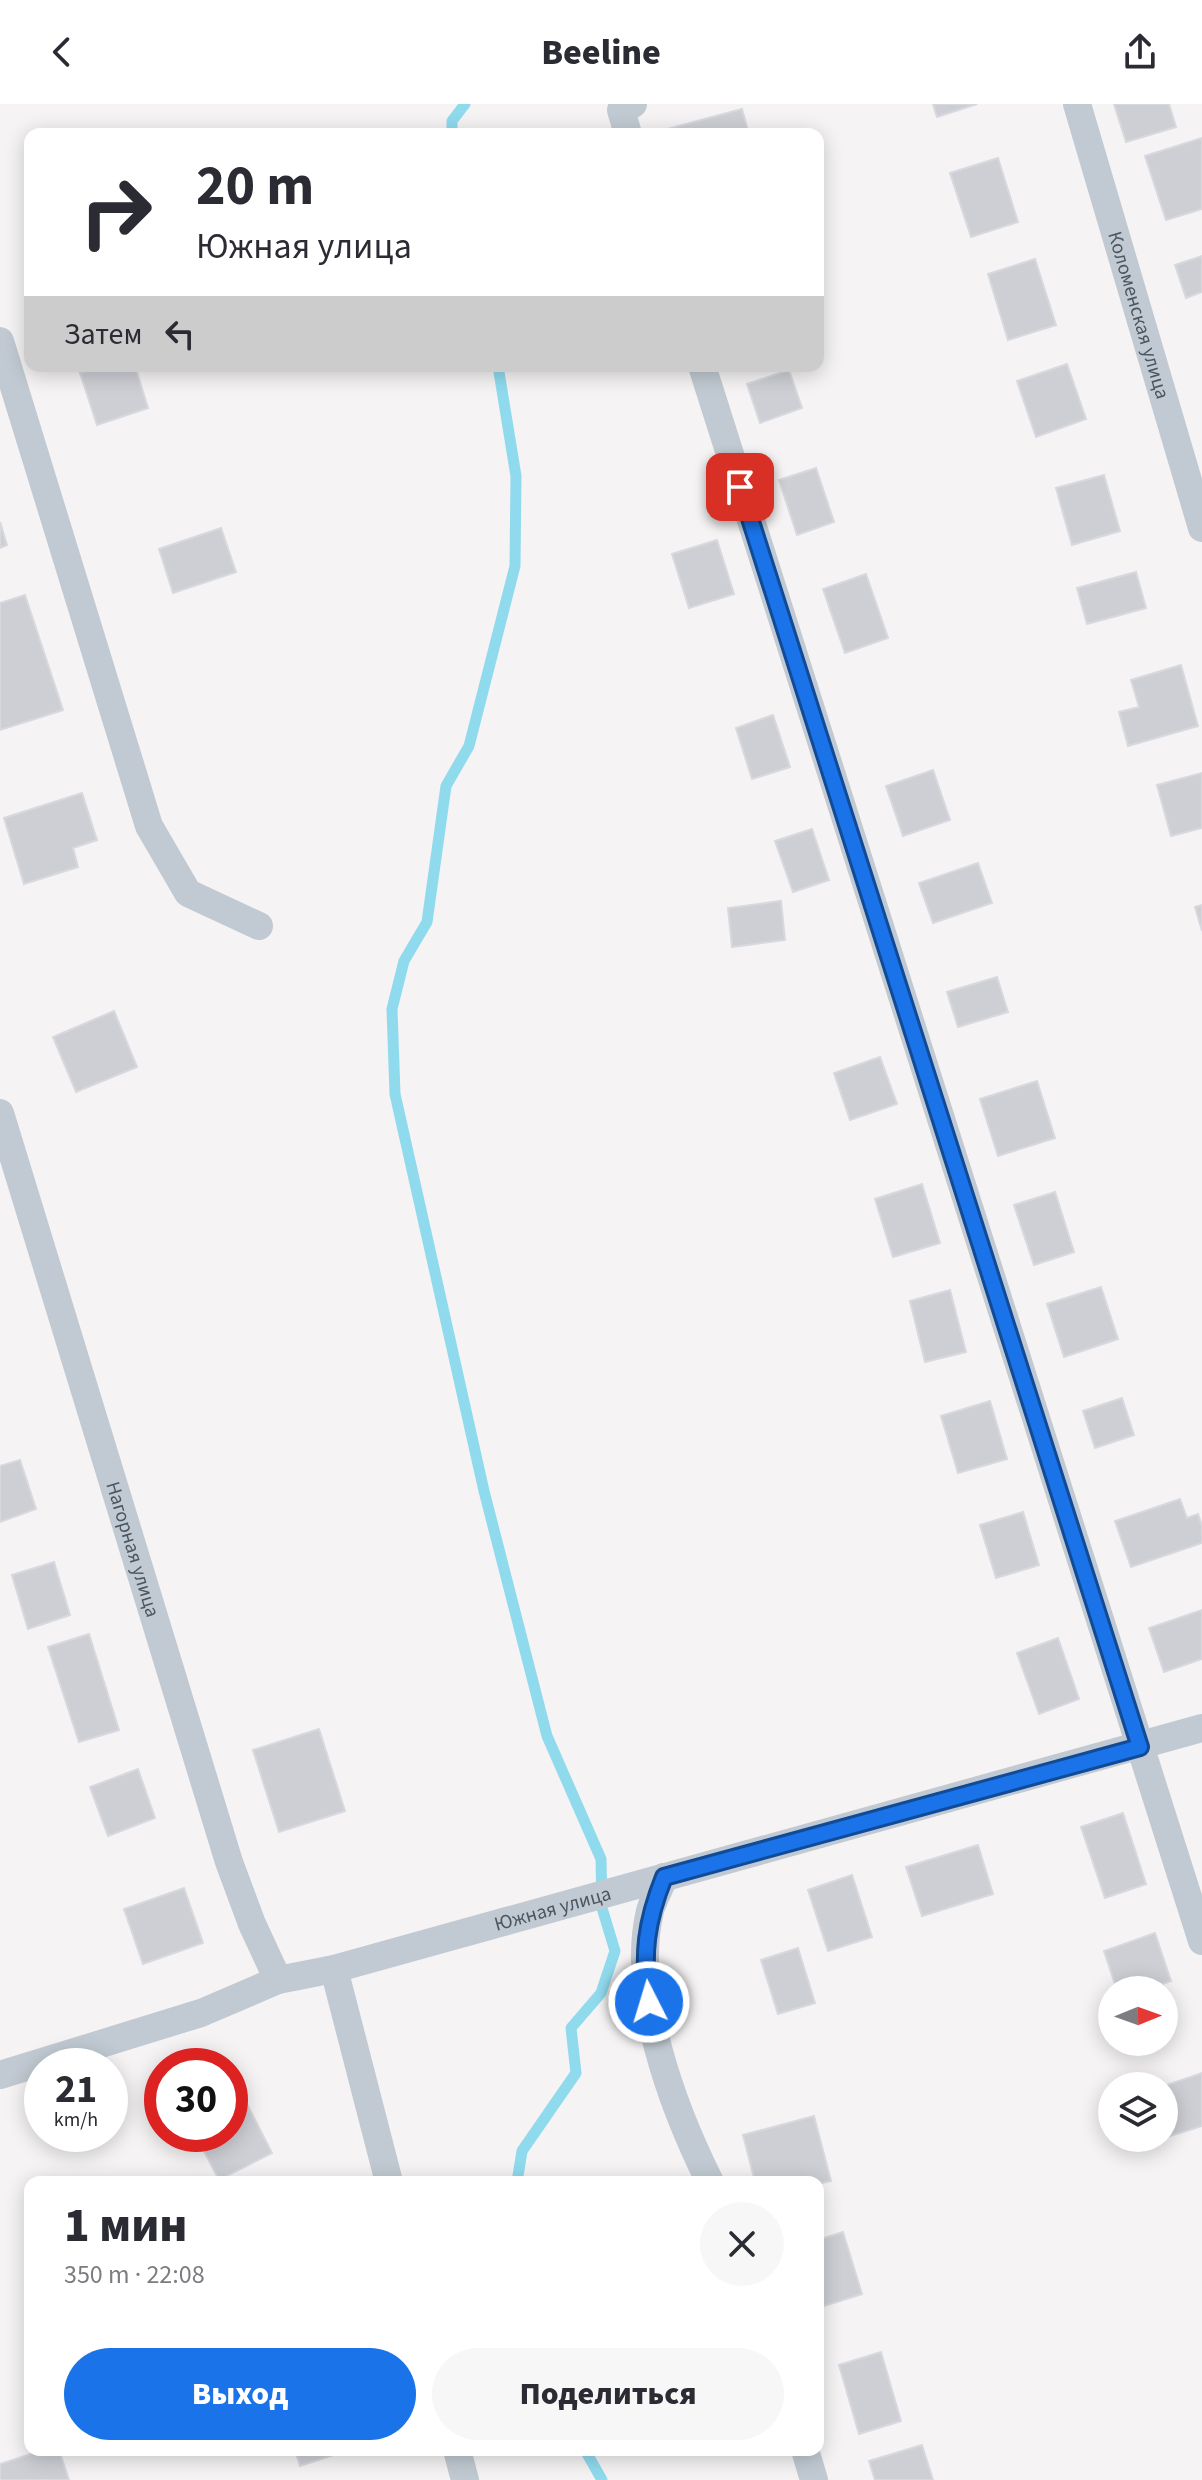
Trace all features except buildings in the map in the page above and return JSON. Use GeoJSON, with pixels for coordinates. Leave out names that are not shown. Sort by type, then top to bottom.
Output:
{"type":"FeatureCollection","features":[{"type":"Feature","properties":{"kind":"street","name":"Коломенская улица"},"geometry":{"type":"LineString","coordinates":[[1077,104],[1202,528]]}},
{"type":"Feature","properties":{"kind":"street"},"geometry":{"type":"LineString","coordinates":[[0,341],[149,826],[188,893],[259,926]]}},
{"type":"Feature","properties":{"kind":"street"},"geometry":{"type":"LineString","coordinates":[[704,372],[1202,1941]]}},
{"type":"Feature","properties":{"kind":"street","name":"Нагорная улица"},"geometry":{"type":"LineString","coordinates":[[0,1113],[229,1862],[252,1924],[278,1980]]}},
{"type":"Feature","properties":{"kind":"street","name":"Южная улица"},"geometry":{"type":"LineString","coordinates":[[0,2075],[201,2013],[278,1980],[334,1969],[1202,1728]]}},
{"type":"Feature","properties":{"kind":"street"},"geometry":{"type":"LineString","coordinates":[[664,1877],[650,1911],[645,1972],[653,2033],[694,2151],[707,2176]]}},
{"type":"Feature","properties":{"kind":"street"},"geometry":{"type":"LineString","coordinates":[[334,1969],[387,2176]]}},
{"type":"Feature","properties":{"kind":"street"},"geometry":{"type":"LineString","coordinates":[[459,2456],[465,2480]]}},
{"type":"Feature","properties":{"kind":"street"},"geometry":{"type":"LineString","coordinates":[[807,2456],[814,2480]]}},
{"type":"Feature","properties":{"kind":"waterway"},"geometry":{"type":"LineString","coordinates":[[452,128],[452,121],[465,104]]}},
{"type":"Feature","properties":{"kind":"waterway"},"geometry":{"type":"LineString","coordinates":[[499,372],[516,476],[515,566],[469,746],[446,786],[427,922],[404,961],[392,1009],[395,1094],[484,1491],[547,1736],[601,1859],[602,1908],[615,1951],[601,1993],[571,2028],[576,2073],[522,2151],[518,2176]]}},
{"type":"Feature","properties":{"kind":"waterway"},"geometry":{"type":"LineString","coordinates":[[588,2456],[602,2480]]}},
{"type":"Feature","properties":{"kind":"route"},"geometry":{"type":"LineString","coordinates":[[649,2002],[645,1972],[650,1911],[664,1877],[1140,1747],[740,487]]}}]}
